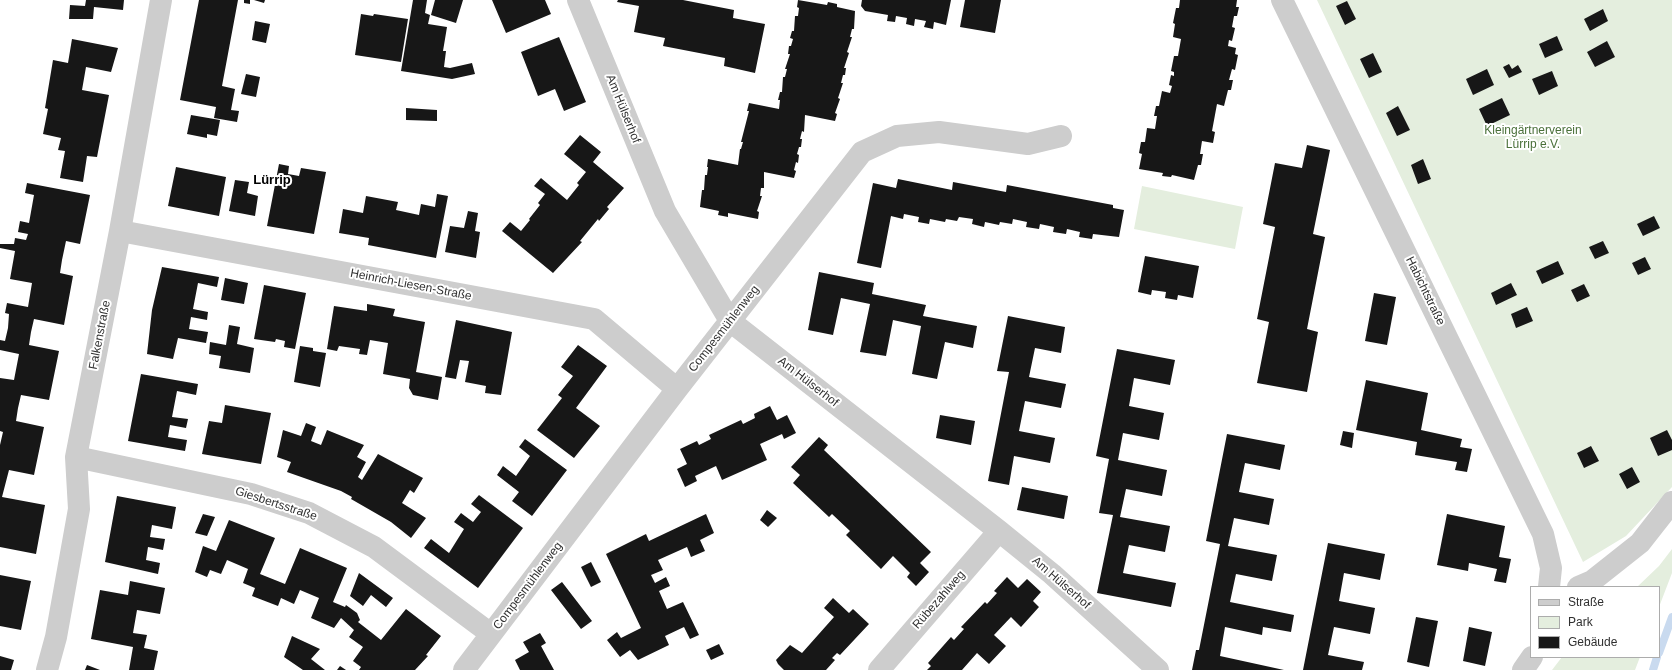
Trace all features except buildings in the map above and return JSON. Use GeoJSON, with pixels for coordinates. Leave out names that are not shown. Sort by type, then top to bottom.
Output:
{"type":"FeatureCollection","features":[{"type":"Feature","properties":{"kind":"street","name":"Falkenstraße"},"geometry":{"type":"LineString","coordinates":[[48,670],[56,637],[79,509],[76,457],[120,231],[161,0]]}},
{"type":"Feature","properties":{"kind":"street","name":"Am Hülserhof"},"geometry":{"type":"LineString","coordinates":[[578,0],[665,211],[730,321],[1052,574],[1158,670]]}},
{"type":"Feature","properties":{"kind":"street","name":"Habichtstraße"},"geometry":{"type":"LineString","coordinates":[[1282,0],[1544,534],[1551,568],[1549,586]]}},
{"type":"Feature","properties":{"kind":"street","name":"Compesmühlenweg"},"geometry":{"type":"LineString","coordinates":[[464,670],[730,321],[862,152],[897,136],[939,132],[1028,144],[1061,136]]}},
{"type":"Feature","properties":{"kind":"street","name":"Heinrich-Liesen-Straße"},"geometry":{"type":"LineString","coordinates":[[120,231],[594,319],[677,390]]}},
{"type":"Feature","properties":{"kind":"street","name":"Giesbertsstraße"},"geometry":{"type":"LineString","coordinates":[[76,457],[251,494],[309,513],[374,547],[491,634]]}},
{"type":"Feature","properties":{"kind":"street"},"geometry":{"type":"LineString","coordinates":[[1580,586],[1592,581],[1640,543],[1672,502]]}},
{"type":"Feature","properties":{"kind":"street","name":"Rübezahlweg"},"geometry":{"type":"LineString","coordinates":[[879,670],[999,531]]}},
{"type":"Feature","properties":{"kind":"street"},"geometry":{"type":"LineString","coordinates":[[1523,670],[1531,658]]}},
{"type":"Feature","properties":{"kind":"green space","name":"Kleingärtnerverein Lürrip e.V."},"geometry":{"type":"Polygon","coordinates":[[[1317,0],[1672,0],[1672,487],[1626,536],[1583,562],[1317,0]]]}},
{"type":"Feature","properties":{"kind":"green space"},"geometry":{"type":"Polygon","coordinates":[[[1142,186],[1243,207],[1235,249],[1134,229],[1142,186]]]}},
{"type":"Feature","properties":{"kind":"green space"},"geometry":{"type":"Polygon","coordinates":[[[1672,549],[1672,573],[1660,604],[1660,586],[1638,586],[1659,566],[1672,549]]]}},
{"type":"Feature","properties":{"kind":"green space"},"geometry":{"type":"Polygon","coordinates":[[[1561,658],[1640,658],[1635,670],[1552,670],[1561,658]]]}},
{"type":"Feature","properties":{"kind":"waterway"},"geometry":{"type":"LineString","coordinates":[[1660,650],[1672,617]]}},
{"type":"Feature","properties":{"kind":"waterway"},"geometry":{"type":"LineString","coordinates":[[1653,670],[1657,658]]}},
{"type":"Feature","properties":{"kind":"district","name":"Lürrip"},"geometry":{"type":"Point","coordinates":[272,180]}}]}
